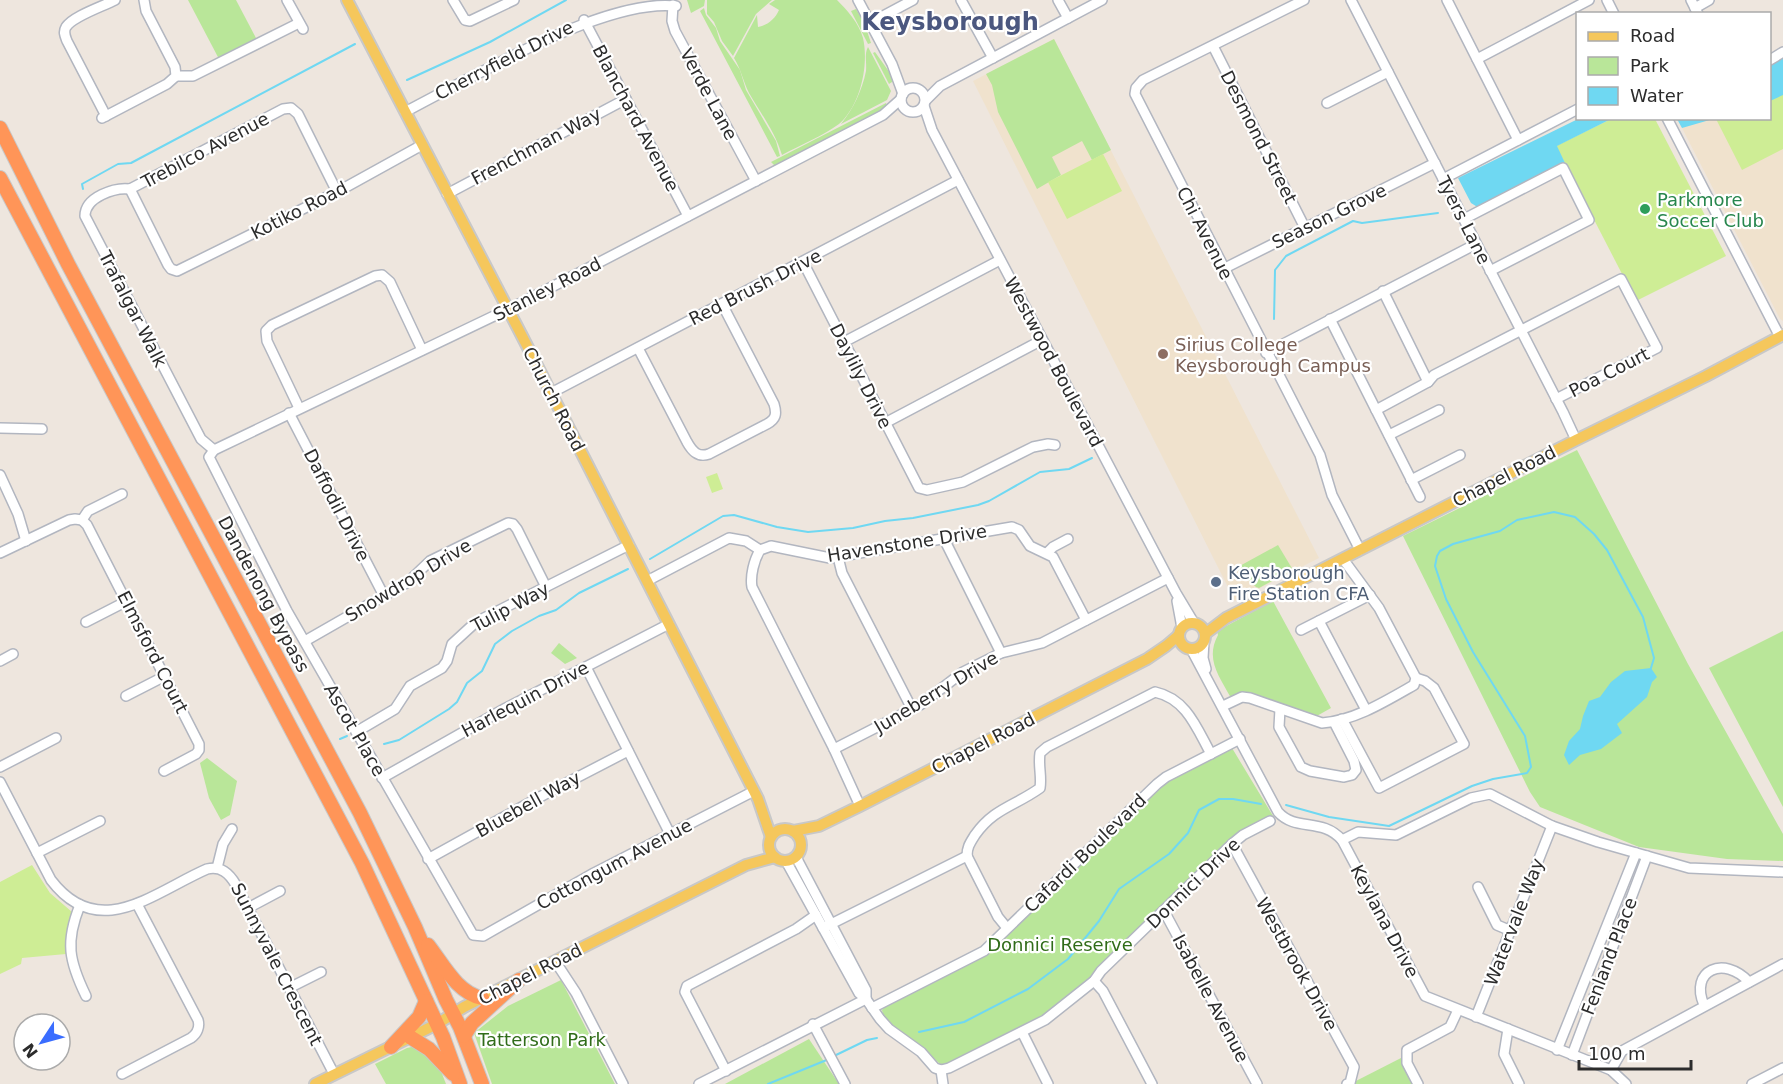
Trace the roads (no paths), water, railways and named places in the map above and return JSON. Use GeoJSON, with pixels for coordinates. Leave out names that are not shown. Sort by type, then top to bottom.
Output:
{"type":"FeatureCollection","features":[{"type":"Feature","properties":{"kind":"highway","name":"Dandenong Bypass"},"geometry":{"type":"LineString","coordinates":[[0,128],[68,264],[338,771],[414,927],[464,1036],[483,1084]]}},
{"type":"Feature","properties":{"kind":"highway"},"geometry":{"type":"LineString","coordinates":[[0,178],[362,863],[437,1024],[459,1082]]}},
{"type":"Feature","properties":{"kind":"highway"},"geometry":{"type":"LineString","coordinates":[[414,927],[459,984],[469,994],[482,998]]}},
{"type":"Feature","properties":{"kind":"highway"},"geometry":{"type":"LineString","coordinates":[[464,1036],[472,1023],[519,980]]}},
{"type":"Feature","properties":{"kind":"highway"},"geometry":{"type":"LineString","coordinates":[[391,1047],[419,1017],[426,1001]]}},
{"type":"Feature","properties":{"kind":"highway"},"geometry":{"type":"LineString","coordinates":[[410,1037],[429,1049],[459,1082]]}},
{"type":"Feature","properties":{"kind":"main road","name":"Church Road"},"geometry":{"type":"LineString","coordinates":[[347,0],[756,795],[771,817],[788,830]]}},
{"type":"Feature","properties":{"kind":"main road","name":"Chapel Road"},"geometry":{"type":"LineString","coordinates":[[1204,638],[1226,618],[1781,336]]}},
{"type":"Feature","properties":{"kind":"main road","name":"Chapel Road"},"geometry":{"type":"LineString","coordinates":[[1196,623],[1226,618]]}},
{"type":"Feature","properties":{"kind":"main road"},"geometry":{"type":"LineString","coordinates":[[1187,623],[1196,623],[1204,638],[1199,647],[1189,648],[1181,642],[1180,631],[1187,623]]}},
{"type":"Feature","properties":{"kind":"main road","name":"Chapel Road"},"geometry":{"type":"LineString","coordinates":[[801,843],[819,826],[1147,658],[1166,646],[1180,631]]}},
{"type":"Feature","properties":{"kind":"main road","name":"Chapel Road"},"geometry":{"type":"LineString","coordinates":[[1147,658],[1189,648]]}},
{"type":"Feature","properties":{"kind":"main road","name":"Church Road"},"geometry":{"type":"LineString","coordinates":[[756,795],[770,841]]}},
{"type":"Feature","properties":{"kind":"main road","name":"Chapel Road"},"geometry":{"type":"LineString","coordinates":[[788,830],[819,826]]}},
{"type":"Feature","properties":{"kind":"main road"},"geometry":{"type":"LineString","coordinates":[[778,830],[788,830],[801,843],[791,859],[775,857],[770,841],[778,830]]}},
{"type":"Feature","properties":{"kind":"main road","name":"Chapel Road"},"geometry":{"type":"LineString","coordinates":[[746,865],[770,841]]}},
{"type":"Feature","properties":{"kind":"main road","name":"Chapel Road"},"geometry":{"type":"LineString","coordinates":[[315,1084],[746,865],[775,857]]}},
{"type":"Feature","properties":{"kind":"street"},"geometry":{"type":"LineString","coordinates":[[115,0],[103,6],[90,4],[67,25],[65,34],[104,117],[171,82],[176,76],[175,67],[146,11],[144,0]]}},
{"type":"Feature","properties":{"kind":"street"},"geometry":{"type":"LineString","coordinates":[[176,76],[193,76],[301,26],[286,0]]}},
{"type":"Feature","properties":{"kind":"street"},"geometry":{"type":"LineString","coordinates":[[453,0],[465,20],[470,21],[514,0]]}},
{"type":"Feature","properties":{"kind":"street"},"geometry":{"type":"LineString","coordinates":[[858,0],[892,64],[902,77],[924,94],[925,103]]}},
{"type":"Feature","properties":{"kind":"street"},"geometry":{"type":"LineString","coordinates":[[870,23],[913,0]]}},
{"type":"Feature","properties":{"kind":"street"},"geometry":{"type":"LineString","coordinates":[[961,0],[993,58]]}},
{"type":"Feature","properties":{"kind":"street"},"geometry":{"type":"LineString","coordinates":[[1058,0],[1068,18]]}},
{"type":"Feature","properties":{"kind":"street"},"geometry":{"type":"LineString","coordinates":[[892,64],[903,106],[911,112],[925,103],[940,86],[1102,0]]}},
{"type":"Feature","properties":{"kind":"street","name":"Chi Avenue"},"geometry":{"type":"LineString","coordinates":[[1304,0],[1143,80],[1136,88],[1135,94],[1320,455],[1332,495],[1360,550]]}},
{"type":"Feature","properties":{"kind":"street","name":"Tyers Lane"},"geometry":{"type":"LineString","coordinates":[[1352,0],[1576,440]]}},
{"type":"Feature","properties":{"kind":"street"},"geometry":{"type":"LineString","coordinates":[[1447,0],[1518,140]]}},
{"type":"Feature","properties":{"kind":"street"},"geometry":{"type":"LineString","coordinates":[[1477,59],[1589,0]]}},
{"type":"Feature","properties":{"kind":"street"},"geometry":{"type":"LineString","coordinates":[[1695,7],[1709,0]]}},
{"type":"Feature","properties":{"kind":"street","name":"Cherryfield Drive"},"geometry":{"type":"LineString","coordinates":[[405,112],[570,25],[648,3],[659,2],[674,5]]}},
{"type":"Feature","properties":{"kind":"street","name":"Verde Lane"},"geometry":{"type":"LineString","coordinates":[[674,5],[672,21],[675,31],[756,181]]}},
{"type":"Feature","properties":{"kind":"street","name":"Blanchard Avenue"},"geometry":{"type":"LineString","coordinates":[[584,20],[688,216]]}},
{"type":"Feature","properties":{"kind":"street","name":"Desmond Street"},"geometry":{"type":"LineString","coordinates":[[1213,46],[1305,228]]}},
{"type":"Feature","properties":{"kind":"street"},"geometry":{"type":"LineString","coordinates":[[1327,103],[1388,72]]}},
{"type":"Feature","properties":{"kind":"street"},"geometry":{"type":"LineString","coordinates":[[902,96],[908,89],[940,86]]}},
{"type":"Feature","properties":{"kind":"street","name":"Stanley Road"},"geometry":{"type":"LineString","coordinates":[[883,116],[902,96]]}},
{"type":"Feature","properties":{"kind":"street","name":"Frenchman Way"},"geometry":{"type":"LineString","coordinates":[[447,194],[626,99]]}},
{"type":"Feature","properties":{"kind":"street","name":"Westwood Boulevard"},"geometry":{"type":"LineString","coordinates":[[925,103],[932,130],[958,180],[1176,593],[1196,623]]}},
{"type":"Feature","properties":{"kind":"street","name":"Trebilco Avenue"},"geometry":{"type":"LineString","coordinates":[[130,189],[283,109],[291,108],[298,114],[337,192]]}},
{"type":"Feature","properties":{"kind":"street"},"geometry":{"type":"LineString","coordinates":[[1443,179],[1576,110]]}},
{"type":"Feature","properties":{"kind":"street","name":"Stanley Road"},"geometry":{"type":"LineString","coordinates":[[212,453],[299,408],[508,310],[883,116],[911,112]]}},
{"type":"Feature","properties":{"kind":"street","name":"Westwood Boulevard"},"geometry":{"type":"LineString","coordinates":[[911,112],[932,130]]}},
{"type":"Feature","properties":{"kind":"street"},"geometry":{"type":"LineString","coordinates":[[1668,120],[1781,336]]}},
{"type":"Feature","properties":{"kind":"street","name":"Kotiko Road"},"geometry":{"type":"LineString","coordinates":[[130,189],[168,265],[175,271],[337,192],[422,146]]}},
{"type":"Feature","properties":{"kind":"street","name":"Season Grove"},"geometry":{"type":"LineString","coordinates":[[1223,269],[1435,163]]}},
{"type":"Feature","properties":{"kind":"street"},"geometry":{"type":"LineString","coordinates":[[1464,219],[1563,168],[1569,179],[1589,220],[1490,271]]}},
{"type":"Feature","properties":{"kind":"street","name":"Red Brush Drive"},"geometry":{"type":"LineString","coordinates":[[551,393],[958,180]]}},
{"type":"Feature","properties":{"kind":"street","name":"Trafalgar Walk"},"geometry":{"type":"LineString","coordinates":[[130,189],[118,188],[92,201],[86,209],[86,216],[201,439],[212,453]]}},
{"type":"Feature","properties":{"kind":"street"},"geometry":{"type":"LineString","coordinates":[[1266,353],[1476,244]]}},
{"type":"Feature","properties":{"kind":"street"},"geometry":{"type":"LineString","coordinates":[[844,342],[1000,260]]}},
{"type":"Feature","properties":{"kind":"street","name":"Daylily Drive"},"geometry":{"type":"LineString","coordinates":[[803,262],[919,488],[927,490],[963,482],[1033,447],[1055,445]]}},
{"type":"Feature","properties":{"kind":"street"},"geometry":{"type":"LineString","coordinates":[[299,408],[267,341],[266,331],[272,325],[334,295],[375,276],[385,277],[390,282],[422,350]]}},
{"type":"Feature","properties":{"kind":"street","name":"Poa Court"},"geometry":{"type":"LineString","coordinates":[[1521,330],[1621,279],[1657,348],[1556,399]]}},
{"type":"Feature","properties":{"kind":"street"},"geometry":{"type":"LineString","coordinates":[[1383,291],[1428,382]]}},
{"type":"Feature","properties":{"kind":"street"},"geometry":{"type":"LineString","coordinates":[[638,348],[687,442],[696,453],[709,454],[766,424],[775,417],[776,413],[774,404],[722,304]]}},
{"type":"Feature","properties":{"kind":"street"},"geometry":{"type":"LineString","coordinates":[[1330,320],[1420,498]]}},
{"type":"Feature","properties":{"kind":"street"},"geometry":{"type":"LineString","coordinates":[[1376,410],[1428,382],[1434,375],[1521,330]]}},
{"type":"Feature","properties":{"kind":"street"},"geometry":{"type":"LineString","coordinates":[[885,423],[1042,340]]}},
{"type":"Feature","properties":{"kind":"street"},"geometry":{"type":"LineString","coordinates":[[1389,435],[1439,410]]}},
{"type":"Feature","properties":{"kind":"street","name":"Daffodil Drive"},"geometry":{"type":"LineString","coordinates":[[289,413],[384,597]]}},
{"type":"Feature","properties":{"kind":"street"},"geometry":{"type":"LineString","coordinates":[[0,428],[42,429]]}},
{"type":"Feature","properties":{"kind":"street","name":"Ascot Place"},"geometry":{"type":"LineString","coordinates":[[212,453],[210,460],[218,477],[305,641],[428,859],[469,930],[475,936]]}},
{"type":"Feature","properties":{"kind":"street"},"geometry":{"type":"LineString","coordinates":[[1412,480],[1460,455]]}},
{"type":"Feature","properties":{"kind":"street"},"geometry":{"type":"LineString","coordinates":[[0,475],[30,539]]}},
{"type":"Feature","properties":{"kind":"street"},"geometry":{"type":"LineString","coordinates":[[0,554],[69,520],[82,520],[88,511],[122,495]]}},
{"type":"Feature","properties":{"kind":"street","name":"Elmsford Court"},"geometry":{"type":"LineString","coordinates":[[82,520],[87,525],[127,601],[200,747],[196,754],[164,771]]}},
{"type":"Feature","properties":{"kind":"street","name":"Snowdrop Drive"},"geometry":{"type":"LineString","coordinates":[[305,641],[413,579],[430,561],[508,523],[513,524],[517,529],[546,587]]}},
{"type":"Feature","properties":{"kind":"street","name":"Havenstone Drive"},"geometry":{"type":"LineString","coordinates":[[760,550],[771,546],[823,557],[838,557],[1012,527],[1019,530],[1030,546],[1047,553],[1055,560],[1086,620]]}},
{"type":"Feature","properties":{"kind":"street"},"geometry":{"type":"LineString","coordinates":[[1047,553],[1069,537]]}},
{"type":"Feature","properties":{"kind":"street"},"geometry":{"type":"LineString","coordinates":[[647,581],[729,538],[746,541],[760,550],[751,579],[752,587],[863,805]]}},
{"type":"Feature","properties":{"kind":"street"},"geometry":{"type":"LineString","coordinates":[[944,539],[1001,653]]}},
{"type":"Feature","properties":{"kind":"street","name":"Tulip Way"},"geometry":{"type":"LineString","coordinates":[[356,732],[395,709],[410,687],[442,668],[447,661],[452,644],[472,625],[629,545]]}},
{"type":"Feature","properties":{"kind":"street"},"geometry":{"type":"LineString","coordinates":[[838,557],[842,573],[912,709]]}},
{"type":"Feature","properties":{"kind":"street"},"geometry":{"type":"LineString","coordinates":[[1338,721],[1378,788],[1464,744],[1434,688],[1416,678],[1370,594],[1344,559]]}},
{"type":"Feature","properties":{"kind":"street","name":"Juneberry Drive"},"geometry":{"type":"LineString","coordinates":[[834,749],[912,709],[963,672],[1001,653],[1034,646],[1168,578]]}},
{"type":"Feature","properties":{"kind":"street","name":"Westwood Boulevard"},"geometry":{"type":"LineString","coordinates":[[1176,593],[1180,631]]}},
{"type":"Feature","properties":{"kind":"street"},"geometry":{"type":"LineString","coordinates":[[1301,630],[1370,594]]}},
{"type":"Feature","properties":{"kind":"street"},"geometry":{"type":"LineString","coordinates":[[86,622],[127,601]]}},
{"type":"Feature","properties":{"kind":"street"},"geometry":{"type":"LineString","coordinates":[[1319,621],[1366,710]]}},
{"type":"Feature","properties":{"kind":"street","name":"Harlequin Drive"},"geometry":{"type":"LineString","coordinates":[[382,778],[506,708],[669,624]]}},
{"type":"Feature","properties":{"kind":"street"},"geometry":{"type":"LineString","coordinates":[[1204,638],[1203,658],[1212,686]]}},
{"type":"Feature","properties":{"kind":"street"},"geometry":{"type":"LineString","coordinates":[[1189,648],[1212,686],[1276,808],[1283,817],[1294,822],[1328,828],[1342,840],[1358,832],[1396,835],[1471,798],[1490,794],[1552,826],[1689,868],[1783,872]]}},
{"type":"Feature","properties":{"kind":"street"},"geometry":{"type":"LineString","coordinates":[[0,661],[13,654]]}},
{"type":"Feature","properties":{"kind":"street"},"geometry":{"type":"LineString","coordinates":[[586,667],[670,834]]}},
{"type":"Feature","properties":{"kind":"street"},"geometry":{"type":"LineString","coordinates":[[126,696],[165,676]]}},
{"type":"Feature","properties":{"kind":"street"},"geometry":{"type":"LineString","coordinates":[[1222,706],[1242,697],[1250,698],[1322,723],[1338,721],[1366,710],[1414,685],[1416,678]]}},
{"type":"Feature","properties":{"kind":"street"},"geometry":{"type":"LineString","coordinates":[[1007,928],[998,917],[966,856],[967,848],[985,821],[1040,788],[1041,778],[1038,766],[1040,753],[1047,747],[1155,692],[1163,694],[1184,708],[1193,718],[1210,754]]}},
{"type":"Feature","properties":{"kind":"street"},"geometry":{"type":"LineString","coordinates":[[1280,709],[1279,727],[1301,767],[1310,771],[1344,777],[1352,775],[1356,770],[1338,721]]}},
{"type":"Feature","properties":{"kind":"street"},"geometry":{"type":"LineString","coordinates":[[0,767],[56,738]]}},
{"type":"Feature","properties":{"kind":"street","name":"Cafardi Boulevard"},"geometry":{"type":"LineString","coordinates":[[872,1008],[984,951],[1157,784],[1166,777],[1240,739]]}},
{"type":"Feature","properties":{"kind":"street","name":"Bluebell Way"},"geometry":{"type":"LineString","coordinates":[[428,859],[628,751]]}},
{"type":"Feature","properties":{"kind":"street","name":"Sunnyvale Crescent"},"geometry":{"type":"LineString","coordinates":[[0,782],[37,854],[57,887],[80,905],[114,911],[137,904],[201,872],[217,868],[224,870],[232,877],[334,1074]]}},
{"type":"Feature","properties":{"kind":"street","name":"Cottongum Avenue"},"geometry":{"type":"LineString","coordinates":[[475,936],[483,936],[586,877],[670,834],[756,795]]}},
{"type":"Feature","properties":{"kind":"street"},"geometry":{"type":"LineString","coordinates":[[37,854],[100,821]]}},
{"type":"Feature","properties":{"kind":"street","name":"Donnici Drive"},"geometry":{"type":"LineString","coordinates":[[941,1070],[1045,1020],[1094,981],[1101,971],[1232,844],[1243,835],[1270,821]]}},
{"type":"Feature","properties":{"kind":"street","name":"Watervale Way"},"geometry":{"type":"LineString","coordinates":[[1476,1017],[1552,826]]}},
{"type":"Feature","properties":{"kind":"street"},"geometry":{"type":"LineString","coordinates":[[217,868],[224,844],[232,829]]}},
{"type":"Feature","properties":{"kind":"street","name":"Keylana Drive"},"geometry":{"type":"LineString","coordinates":[[1342,840],[1420,989],[1431,1000],[1611,1070],[1626,1084]]}},
{"type":"Feature","properties":{"kind":"street","name":"Westbrook Drive"},"geometry":{"type":"LineString","coordinates":[[1232,844],[1354,1067],[1350,1083],[1347,1084]]}},
{"type":"Feature","properties":{"kind":"street","name":"Fenland Place"},"geometry":{"type":"LineString","coordinates":[[1557,1050],[1636,853]]}},
{"type":"Feature","properties":{"kind":"street"},"geometry":{"type":"LineString","coordinates":[[726,1071],[685,992],[687,986],[796,929],[822,922],[966,856]]}},
{"type":"Feature","properties":{"kind":"street","name":"Fenland Place"},"geometry":{"type":"LineString","coordinates":[[1572,1055],[1647,856]]}},
{"type":"Feature","properties":{"kind":"street"},"geometry":{"type":"LineString","coordinates":[[791,859],[822,922]]}},
{"type":"Feature","properties":{"kind":"street"},"geometry":{"type":"LineString","coordinates":[[791,859],[822,922],[866,990],[866,999],[872,1008],[889,1029],[921,1052],[935,1068],[941,1070],[943,1084]]}},
{"type":"Feature","properties":{"kind":"street"},"geometry":{"type":"LineString","coordinates":[[1478,887],[1497,925],[1510,931]]}},
{"type":"Feature","properties":{"kind":"street"},"geometry":{"type":"LineString","coordinates":[[248,908],[280,891]]}},
{"type":"Feature","properties":{"kind":"street"},"geometry":{"type":"LineString","coordinates":[[123,1074],[191,1038],[196,1034],[199,1023],[137,904]]}},
{"type":"Feature","properties":{"kind":"street"},"geometry":{"type":"LineString","coordinates":[[80,905],[71,932],[70,957],[86,996]]}},
{"type":"Feature","properties":{"kind":"street","name":"Isabelle Avenue"},"geometry":{"type":"LineString","coordinates":[[1164,911],[1257,1084]]}},
{"type":"Feature","properties":{"kind":"street"},"geometry":{"type":"LineString","coordinates":[[560,959],[623,1084]]}},
{"type":"Feature","properties":{"kind":"street"},"geometry":{"type":"LineString","coordinates":[[1611,1070],[1622,1051],[1783,964]]}},
{"type":"Feature","properties":{"kind":"street"},"geometry":{"type":"LineString","coordinates":[[1704,1005],[1700,991],[1703,980],[1709,972],[1718,968],[1731,969],[1749,982]]}},
{"type":"Feature","properties":{"kind":"street"},"geometry":{"type":"LineString","coordinates":[[289,988],[321,972]]}},
{"type":"Feature","properties":{"kind":"street"},"geometry":{"type":"LineString","coordinates":[[1094,981],[1103,991],[1152,1084]]}},
{"type":"Feature","properties":{"kind":"street"},"geometry":{"type":"LineString","coordinates":[[699,1084],[866,999]]}},
{"type":"Feature","properties":{"kind":"street"},"geometry":{"type":"LineString","coordinates":[[1418,1084],[1407,1063],[1407,1050],[1450,1027],[1458,1010]]}},
{"type":"Feature","properties":{"kind":"street"},"geometry":{"type":"LineString","coordinates":[[813,1024],[845,1084]]}},
{"type":"Feature","properties":{"kind":"street"},"geometry":{"type":"LineString","coordinates":[[1508,1029],[1504,1054],[1519,1084]]}},
{"type":"Feature","properties":{"kind":"street"},"geometry":{"type":"LineString","coordinates":[[1022,1032],[1048,1084]]}},
{"type":"Feature","properties":{"kind":"street"},"geometry":{"type":"LineString","coordinates":[[1752,1084],[1783,1068]]}},
{"type":"Feature","properties":{"kind":"water"},"geometry":{"type":"Polygon","coordinates":[[[1783,57],[1783,95],[1771,101],[1771,63],[1783,57]]]}},
{"type":"Feature","properties":{"kind":"water"},"geometry":{"type":"Polygon","coordinates":[[[1576,120],[1609,120],[1557,146],[1565,163],[1479,208],[1471,203],[1458,178],[1576,120]]]}},
{"type":"Feature","properties":{"kind":"water"},"geometry":{"type":"Polygon","coordinates":[[[1678,120],[1710,120],[1682,128],[1678,120]]]}},
{"type":"Feature","properties":{"kind":"water"},"geometry":{"type":"Polygon","coordinates":[[[1651,668],[1657,677],[1652,682],[1647,697],[1617,724],[1622,733],[1601,749],[1580,755],[1569,765],[1564,755],[1569,741],[1580,729],[1589,701],[1600,697],[1611,682],[1625,671],[1651,668]]]}},
{"type":"Feature","properties":{"kind":"waterway"},"geometry":{"type":"LineString","coordinates":[[407,80],[490,42],[566,0]]}},
{"type":"Feature","properties":{"kind":"waterway"},"geometry":{"type":"LineString","coordinates":[[83,189],[82,184],[118,164],[131,163],[355,44]]}},
{"type":"Feature","properties":{"kind":"waterway"},"geometry":{"type":"LineString","coordinates":[[1274,319],[1275,270],[1286,256],[1353,221],[1362,223],[1438,213]]}},
{"type":"Feature","properties":{"kind":"waterway"},"geometry":{"type":"LineString","coordinates":[[650,559],[723,516],[734,515],[777,527],[808,532],[853,528],[978,505],[1040,472],[1069,469],[1092,458]]}},
{"type":"Feature","properties":{"kind":"waterway"},"geometry":{"type":"LineString","coordinates":[[1286,805],[1329,817],[1389,826],[1472,786],[1493,779],[1527,773],[1531,767],[1525,736],[1473,652],[1446,599],[1435,566],[1440,551],[1453,544],[1500,531],[1517,520],[1554,512],[1575,517],[1594,534],[1607,550],[1643,617],[1654,658],[1651,668]]}},
{"type":"Feature","properties":{"kind":"waterway"},"geometry":{"type":"LineString","coordinates":[[384,744],[399,740],[457,702],[467,683],[482,671],[495,644],[512,631],[539,616],[556,610],[579,593],[628,569]]}},
{"type":"Feature","properties":{"kind":"waterway"},"geometry":{"type":"LineString","coordinates":[[340,739],[347,736]]}},
{"type":"Feature","properties":{"kind":"waterway"},"geometry":{"type":"LineString","coordinates":[[919,1032],[964,1022],[1028,989],[1068,959],[1099,921],[1119,889],[1169,854],[1188,833],[1199,810],[1219,799],[1261,804]]}},
{"type":"Feature","properties":{"kind":"waterway"},"geometry":{"type":"LineString","coordinates":[[834,1056],[867,1040],[877,1038]]}},
{"type":"Feature","properties":{"kind":"waterway"},"geometry":{"type":"LineString","coordinates":[[768,1084],[829,1059]]}},
{"type":"Feature","properties":{"kind":"place","name":"Parkmore Soccer Club"},"geometry":{"type":"Point","coordinates":[1645,209]}},
{"type":"Feature","properties":{"kind":"place","name":"Sirius College Keysborough Campus"},"geometry":{"type":"Point","coordinates":[1163,354]}},
{"type":"Feature","properties":{"kind":"place","name":"Keysborough Fire Station CFA"},"geometry":{"type":"Point","coordinates":[1216,582]}},
{"type":"Feature","properties":{"kind":"district","name":"Keysborough"},"geometry":{"type":"Point","coordinates":[950,22]}},
{"type":"Feature","properties":{"kind":"park label","name":"Donnici Reserve"},"geometry":{"type":"Point","coordinates":[1060,944]}},
{"type":"Feature","properties":{"kind":"park label","name":"Tatterson Park"},"geometry":{"type":"Point","coordinates":[542,1039]}}]}
